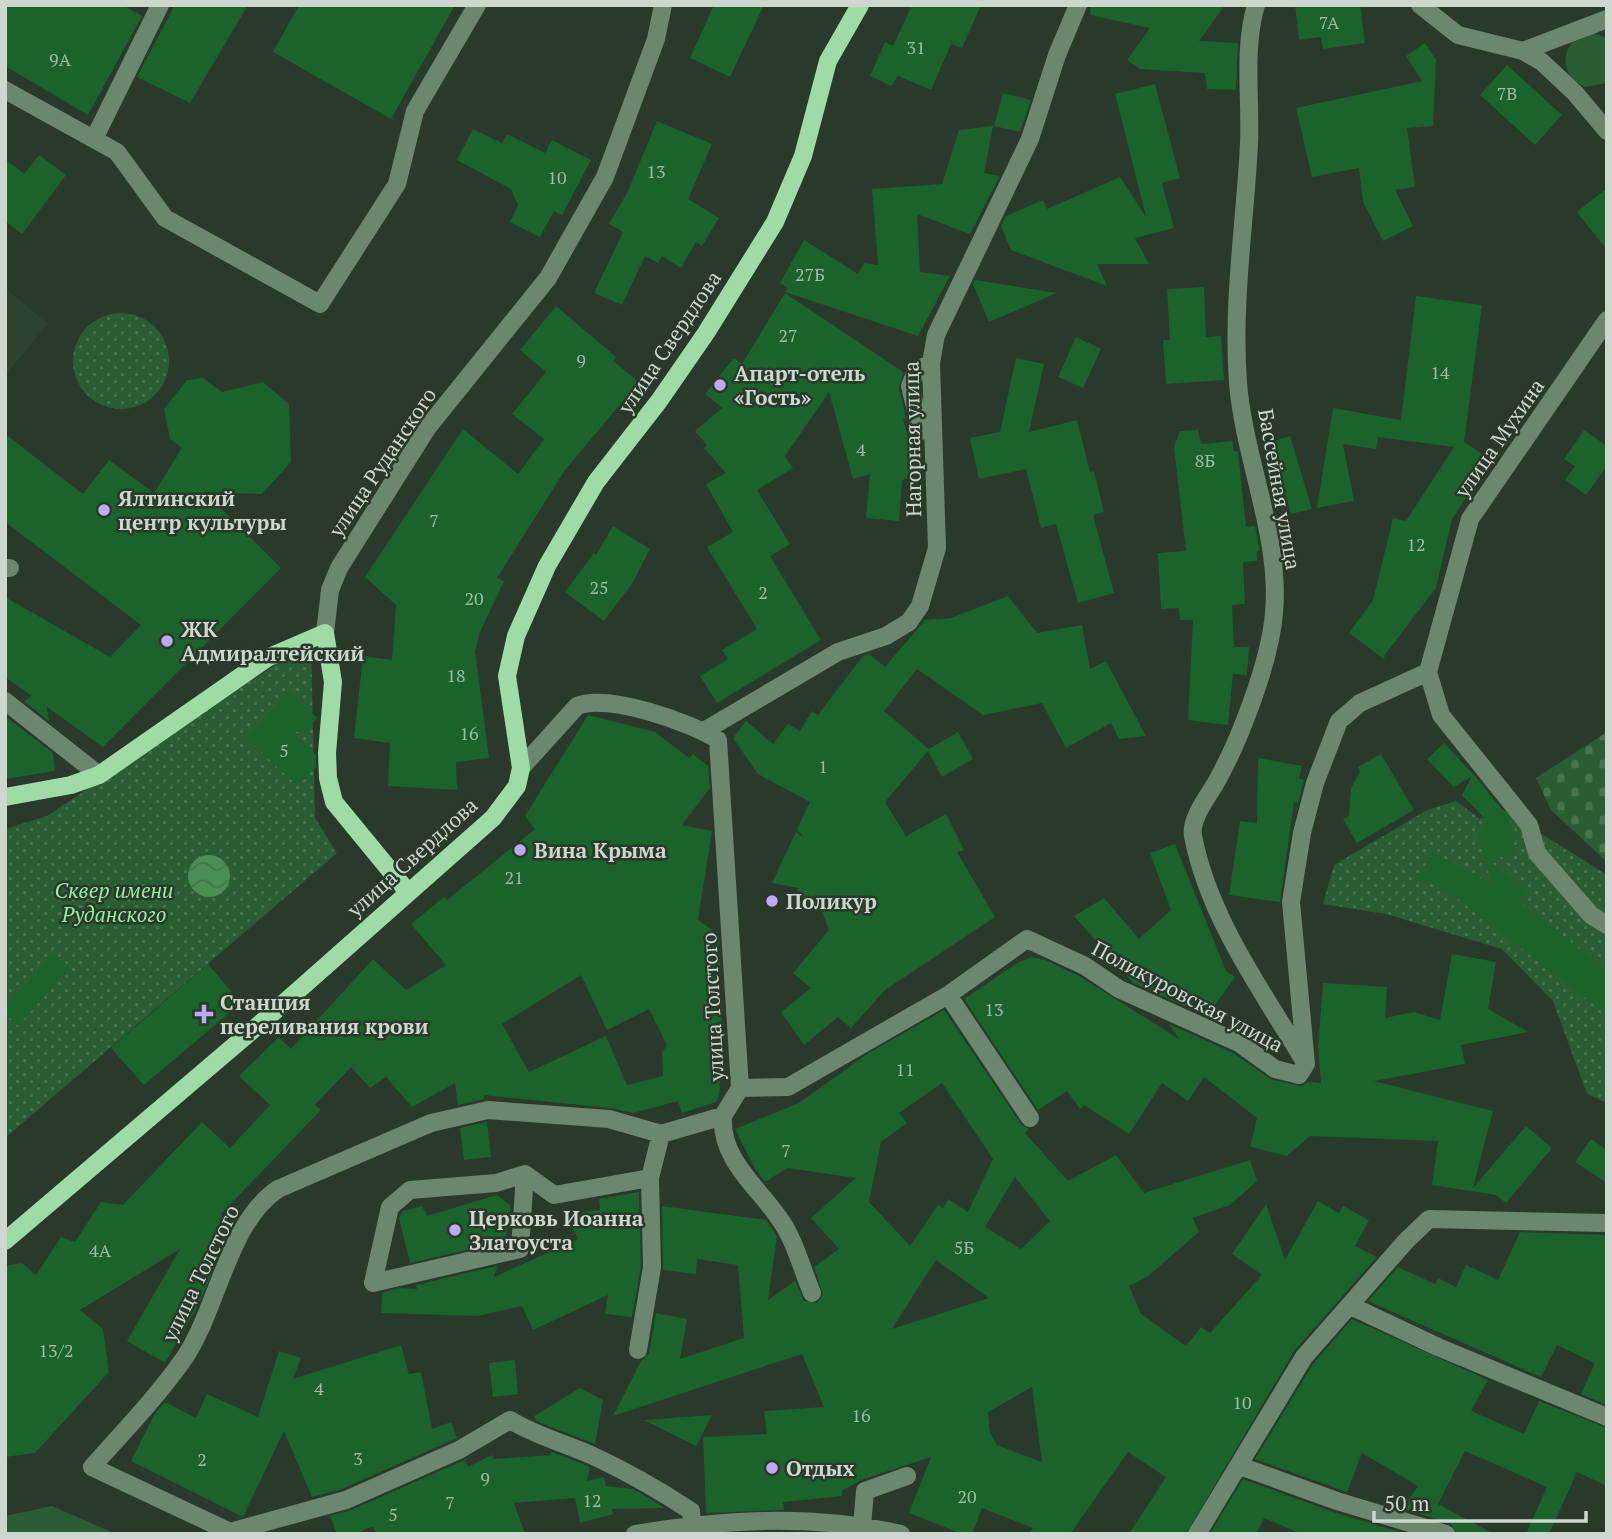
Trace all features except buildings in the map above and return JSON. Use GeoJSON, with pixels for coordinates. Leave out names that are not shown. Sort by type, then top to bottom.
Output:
{"type":"FeatureCollection","features":[{"type":"Feature","properties":{"kind":"main road","name":"улица Свердлова"},"geometry":{"type":"LineString","coordinates":[[5,1241],[268,1017],[492,818],[517,786],[521,768],[507,676],[516,636],[547,566],[596,482],[659,401],[706,334],[775,222],[803,156],[828,61],[860,5]]}},
{"type":"Feature","properties":{"kind":"main road"},"geometry":{"type":"LineString","coordinates":[[5,797],[71,785],[99,775],[267,658],[325,633],[333,682],[327,753],[328,778],[334,802],[407,891]]}},
{"type":"Feature","properties":{"kind":"street"},"geometry":{"type":"LineString","coordinates":[[94,139],[160,5]]}},
{"type":"Feature","properties":{"kind":"street"},"geometry":{"type":"LineString","coordinates":[[5,90],[117,152],[165,218],[320,304],[397,184],[415,111],[477,5]]}},
{"type":"Feature","properties":{"kind":"street","name":"улица Руданского"},"geometry":{"type":"LineString","coordinates":[[325,633],[330,590],[339,568],[428,426],[548,278],[605,177],[656,39],[663,5]]}},
{"type":"Feature","properties":{"kind":"street","name":"Нагорная улица"},"geometry":{"type":"LineString","coordinates":[[704,731],[838,652],[886,636],[909,622],[915,614],[937,548],[931,362],[936,335],[1030,139],[1057,55],[1078,5]]}},
{"type":"Feature","properties":{"kind":"street","name":"Бассейная улица"},"geometry":{"type":"LineString","coordinates":[[1256,5],[1251,26],[1247,188],[1238,287],[1238,383],[1273,560],[1274,614],[1257,684],[1231,757],[1200,808],[1192,832],[1219,916],[1306,1064]]}},
{"type":"Feature","properties":{"kind":"street"},"geometry":{"type":"LineString","coordinates":[[1405,5],[1458,35],[1523,51],[1542,62],[1575,93],[1607,131]]}},
{"type":"Feature","properties":{"kind":"street"},"geometry":{"type":"LineString","coordinates":[[1420,5],[1433,19]]}},
{"type":"Feature","properties":{"kind":"street"},"geometry":{"type":"LineString","coordinates":[[1523,51],[1607,19]]}},
{"type":"Feature","properties":{"kind":"street","name":"улица Мухина"},"geometry":{"type":"LineString","coordinates":[[1429,672],[1470,519],[1607,320]]}},
{"type":"Feature","properties":{"kind":"street"},"geometry":{"type":"LineString","coordinates":[[921,430],[910,386],[916,371],[931,362]]}},
{"type":"Feature","properties":{"kind":"street"},"geometry":{"type":"LineString","coordinates":[[1429,672],[1441,715],[1529,825],[1537,853],[1601,920]]}},
{"type":"Feature","properties":{"kind":"street","name":"Поликуровская улица"},"geometry":{"type":"LineString","coordinates":[[740,1088],[788,1087],[948,995],[1027,939],[1084,966],[1119,989],[1239,1043],[1275,1069],[1299,1075],[1306,1064],[1291,902],[1302,833],[1315,783],[1339,721],[1360,703],[1429,672]]}},
{"type":"Feature","properties":{"kind":"street"},"geometry":{"type":"LineString","coordinates":[[521,768],[577,706],[590,700],[657,715],[704,731]]}},
{"type":"Feature","properties":{"kind":"street"},"geometry":{"type":"LineString","coordinates":[[5,701],[99,775]]}},
{"type":"Feature","properties":{"kind":"street","name":"улица Толстого"},"geometry":{"type":"LineString","coordinates":[[704,731],[718,740],[740,1088],[723,1116]]}},
{"type":"Feature","properties":{"kind":"street"},"geometry":{"type":"LineString","coordinates":[[948,995],[1030,1118]]}},
{"type":"Feature","properties":{"kind":"street","name":"улица Толстого"},"geometry":{"type":"LineString","coordinates":[[661,1134],[609,1119],[488,1111],[431,1123],[278,1189],[261,1201],[238,1239],[210,1308],[184,1359],[92,1467],[230,1532],[346,1500],[459,1450],[510,1420],[531,1433],[589,1454],[653,1485],[691,1511],[692,1524]]}},
{"type":"Feature","properties":{"kind":"street"},"geometry":{"type":"LineString","coordinates":[[638,1350],[652,1267],[650,1178],[661,1134],[723,1116],[722,1135],[746,1180],[781,1219],[812,1293]]}},
{"type":"Feature","properties":{"kind":"street"},"geometry":{"type":"LineString","coordinates":[[525,1174],[554,1195],[650,1178]]}},
{"type":"Feature","properties":{"kind":"street"},"geometry":{"type":"LineString","coordinates":[[525,1174],[520,1249],[373,1283],[390,1207],[410,1191],[496,1183],[525,1174]]}},
{"type":"Feature","properties":{"kind":"street"},"geometry":{"type":"LineString","coordinates":[[1197,1534],[1304,1357],[1429,1220],[1607,1223]]}},
{"type":"Feature","properties":{"kind":"street"},"geometry":{"type":"LineString","coordinates":[[1351,1306],[1438,1347],[1607,1417]]}},
{"type":"Feature","properties":{"kind":"street"},"geometry":{"type":"LineString","coordinates":[[1240,1466],[1338,1501],[1446,1534]]}},
{"type":"Feature","properties":{"kind":"street"},"geometry":{"type":"LineString","coordinates":[[862,1526],[865,1491],[907,1476]]}},
{"type":"Feature","properties":{"kind":"street"},"geometry":{"type":"LineString","coordinates":[[635,1534],[692,1524],[784,1519],[862,1526],[893,1533]]}},
{"type":"Feature","properties":{"kind":"shaded area"},"geometry":{"type":"Polygon","coordinates":[[[5,288],[48,324],[5,375],[5,288]]]}},
{"type":"Feature","properties":{"kind":"green space"},"geometry":{"type":"Polygon","coordinates":[[[1594,33],[1607,38],[1607,83],[1585,87],[1569,73],[1566,56],[1574,40],[1594,33]]]}},
{"type":"Feature","properties":{"kind":"green space"},"geometry":{"type":"Polygon","coordinates":[[[112,313],[130,313],[148,321],[161,334],[169,352],[166,380],[148,401],[130,409],[112,409],[94,401],[81,388],[73,370],[73,352],[81,334],[94,321],[112,313]]]}},
{"type":"Feature","properties":{"kind":"green space","name":"Сквер имени Руданского"},"geometry":{"type":"Polygon","coordinates":[[[311,641],[315,818],[337,853],[5,1138],[5,829],[47,816],[311,641]]]}},
{"type":"Feature","properties":{"kind":"green space"},"geometry":{"type":"Polygon","coordinates":[[[1607,732],[1607,862],[1551,810],[1536,778],[1607,732]]]}},
{"type":"Feature","properties":{"kind":"green space"},"geometry":{"type":"Polygon","coordinates":[[[1456,801],[1480,819],[1502,809],[1607,875],[1607,1103],[1587,1094],[1553,1001],[1502,949],[1386,914],[1323,904],[1334,865],[1427,810],[1456,801]]]}},
{"type":"Feature","properties":{"kind":"green space"},"geometry":{"type":"Polygon","coordinates":[[[52,1506],[116,1534],[5,1534],[5,1516],[52,1506]]]}},
{"type":"Feature","properties":{"kind":"water"},"geometry":{"type":"Polygon","coordinates":[[[209,855],[224,861],[230,876],[224,891],[209,897],[194,891],[188,876],[194,861],[209,855]]]}},
{"type":"Feature","properties":{"kind":"place","name":"Апарт-отель «Гость»"},"geometry":{"type":"Point","coordinates":[720,385]}},
{"type":"Feature","properties":{"kind":"place","name":"Ялтинский центр культуры"},"geometry":{"type":"Point","coordinates":[104,510]}},
{"type":"Feature","properties":{"kind":"place","name":"ЖК Адмиралтейский"},"geometry":{"type":"Point","coordinates":[167,641]}},
{"type":"Feature","properties":{"kind":"place","name":"Вина Крыма"},"geometry":{"type":"Point","coordinates":[520,850]}},
{"type":"Feature","properties":{"kind":"place","name":"Поликур"},"geometry":{"type":"Point","coordinates":[772,901]}},
{"type":"Feature","properties":{"kind":"place","name":"Станция переливания крови"},"geometry":{"type":"Point","coordinates":[204,1014]}},
{"type":"Feature","properties":{"kind":"place","name":"Церковь Иоанна Златоуста"},"geometry":{"type":"Point","coordinates":[455,1230]}},
{"type":"Feature","properties":{"kind":"place","name":"Отдых"},"geometry":{"type":"Point","coordinates":[772,1468]}}]}
